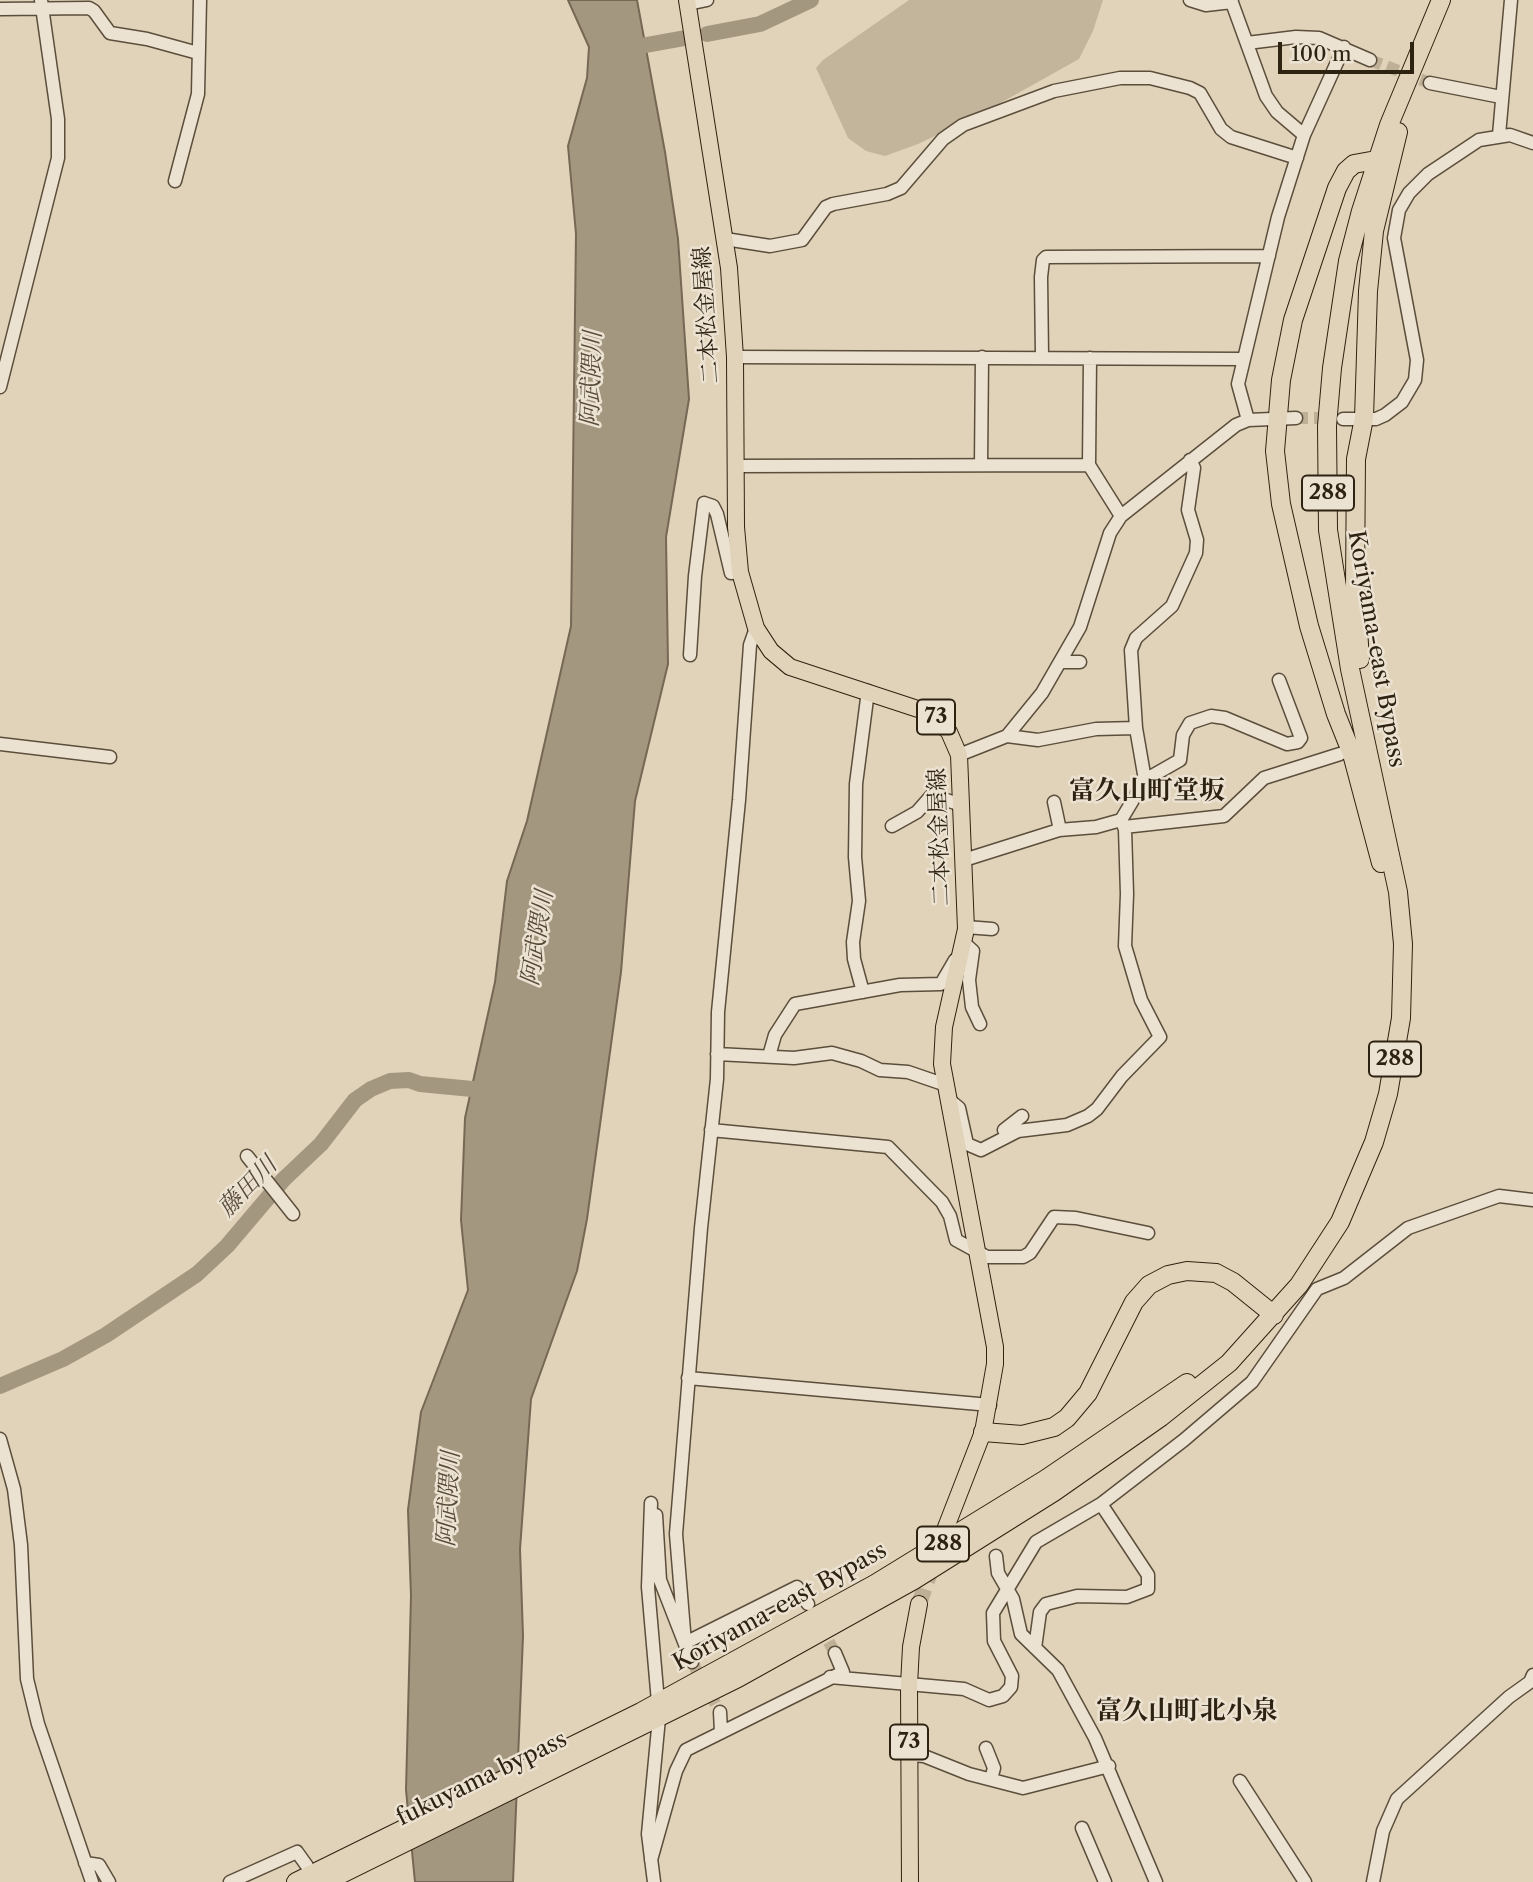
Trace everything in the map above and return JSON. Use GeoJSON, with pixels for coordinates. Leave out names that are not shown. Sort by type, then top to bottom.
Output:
{"type":"FeatureCollection","features":[{"type":"Feature","properties":{"kind":"highway","name":"Koriyama-east Bypass"},"geometry":{"type":"LineString","coordinates":[[296,1882],[367,1855],[641,1712],[659,1710],[816,1636],[914,1580],[1054,1492],[1186,1399],[1228,1363],[1322,1251],[1355,1189],[1382,1118],[1396,1057],[1404,979],[1398,892],[1350,669],[1328,530],[1327,426],[1338,313],[1348,261],[1376,160],[1441,0]]}},
{"type":"Feature","properties":{"kind":"highway"},"geometry":{"type":"LineString","coordinates":[[1398,892],[1394,833],[1365,696],[1357,640],[1356,459],[1364,418],[1365,344],[1374,231],[1411,75]]}},
{"type":"Feature","properties":{"kind":"highway"},"geometry":{"type":"LineString","coordinates":[[1376,160],[1354,164],[1346,171],[1336,188],[1293,320],[1277,417],[1275,451],[1281,504],[1309,626],[1328,693],[1352,754],[1377,850],[1401,922]]}},
{"type":"Feature","properties":{"kind":"highway"},"geometry":{"type":"LineString","coordinates":[[983,1432],[1011,1436],[1032,1434],[1054,1427],[1067,1418],[1088,1393],[1134,1302],[1149,1285],[1168,1275],[1187,1270],[1216,1273],[1233,1282],[1271,1313]]}},
{"type":"Feature","properties":{"kind":"highway","name":"fukuyama bypass"},"geometry":{"type":"LineString","coordinates":[[326,1882],[367,1855],[636,1729],[659,1710]]}},
{"type":"Feature","properties":{"kind":"main road","name":"二本松金屋線"},"geometry":{"type":"LineString","coordinates":[[687,2],[725,239],[735,357],[735,466],[740,572],[756,628],[771,651],[790,667],[930,713],[949,732],[959,755],[964,860],[963,941],[944,1027],[942,1064],[995,1348],[990,1405],[983,1432],[943,1535]]}},
{"type":"Feature","properties":{"kind":"main road","name":"73"},"geometry":{"type":"LineString","coordinates":[[910,1882],[909,1685],[911,1647],[919,1604]]}},
{"type":"Feature","properties":{"kind":"street"},"geometry":{"type":"LineString","coordinates":[[175,181],[198,94],[200,0]]}},
{"type":"Feature","properties":{"kind":"street"},"geometry":{"type":"LineString","coordinates":[[687,2],[707,0]]}},
{"type":"Feature","properties":{"kind":"street"},"geometry":{"type":"LineString","coordinates":[[1190,0],[1206,5],[1231,1],[1272,106],[1304,135]]}},
{"type":"Feature","properties":{"kind":"street"},"geometry":{"type":"LineString","coordinates":[[1499,135],[1511,0]]}},
{"type":"Feature","properties":{"kind":"street"},"geometry":{"type":"LineString","coordinates":[[0,9],[41,3],[89,8],[110,33],[147,39],[198,53]]}},
{"type":"Feature","properties":{"kind":"street"},"geometry":{"type":"LineString","coordinates":[[0,387],[58,158],[58,119],[41,3]]}},
{"type":"Feature","properties":{"kind":"street"},"geometry":{"type":"LineString","coordinates":[[1247,43],[1319,38],[1370,60]]}},
{"type":"Feature","properties":{"kind":"street"},"geometry":{"type":"LineString","coordinates":[[1248,420],[1238,390],[1269,256],[1304,135],[1343,47]]}},
{"type":"Feature","properties":{"kind":"street"},"geometry":{"type":"LineString","coordinates":[[725,239],[770,246],[802,240],[826,208],[833,204],[887,194],[901,188],[937,144],[963,125],[1054,91],[1120,78],[1150,78],[1190,88],[1200,93],[1221,129],[1231,137],[1297,158]]}},
{"type":"Feature","properties":{"kind":"street"},"geometry":{"type":"LineString","coordinates":[[1430,83],[1501,97]]}},
{"type":"Feature","properties":{"kind":"street"},"geometry":{"type":"LineString","coordinates":[[1343,419],[1376,419],[1394,410],[1409,393],[1417,372],[1395,251],[1395,226],[1399,211],[1417,183],[1468,146],[1499,135],[1533,143]]}},
{"type":"Feature","properties":{"kind":"street"},"geometry":{"type":"LineString","coordinates":[[1042,356],[1041,278],[1043,260],[1046,257],[1269,256]]}},
{"type":"Feature","properties":{"kind":"street"},"geometry":{"type":"LineString","coordinates":[[735,357],[1042,356],[1244,359]]}},
{"type":"Feature","properties":{"kind":"street"},"geometry":{"type":"LineString","coordinates":[[981,465],[982,357]]}},
{"type":"Feature","properties":{"kind":"street"},"geometry":{"type":"LineString","coordinates":[[1090,358],[1089,465],[1121,516]]}},
{"type":"Feature","properties":{"kind":"street"},"geometry":{"type":"LineString","coordinates":[[1007,736],[1042,693],[1062,662],[1084,615],[1110,533],[1121,516],[1225,432],[1248,420],[1296,418]]}},
{"type":"Feature","properties":{"kind":"street"},"geometry":{"type":"LineString","coordinates":[[1145,780],[1136,727],[1131,645],[1172,606],[1196,553],[1197,540],[1188,510],[1194,468],[1190,460]]}},
{"type":"Feature","properties":{"kind":"street"},"geometry":{"type":"LineString","coordinates":[[735,466],[1089,465]]}},
{"type":"Feature","properties":{"kind":"street"},"geometry":{"type":"LineString","coordinates":[[691,655],[695,576],[704,503],[713,506],[717,514],[731,573],[740,572]]}},
{"type":"Feature","properties":{"kind":"street"},"geometry":{"type":"LineString","coordinates":[[685,1643],[676,1534],[750,645],[756,628]]}},
{"type":"Feature","properties":{"kind":"street"},"geometry":{"type":"LineString","coordinates":[[1062,662],[1080,662]]}},
{"type":"Feature","properties":{"kind":"street"},"geometry":{"type":"LineString","coordinates":[[717,1054],[794,1058],[832,1053],[861,1061],[880,1070],[908,1072],[947,1092],[958,1104],[969,1147],[981,1150],[1018,1132],[1067,1125],[1088,1116],[1160,1037],[1141,999],[1125,946],[1127,894],[1122,823],[1145,780],[1180,760],[1185,729],[1190,723],[1211,716],[1225,718],[1287,744],[1301,738],[1279,680]]}},
{"type":"Feature","properties":{"kind":"street"},"geometry":{"type":"LineString","coordinates":[[863,992],[853,959],[853,942],[859,901],[855,849],[858,761],[868,691]]}},
{"type":"Feature","properties":{"kind":"street"},"geometry":{"type":"LineString","coordinates":[[959,755],[1007,736],[1038,740],[1096,729],[1136,727]]}},
{"type":"Feature","properties":{"kind":"street"},"geometry":{"type":"LineString","coordinates":[[0,744],[110,757]]}},
{"type":"Feature","properties":{"kind":"street"},"geometry":{"type":"LineString","coordinates":[[964,860],[1060,830],[1224,816],[1264,778],[1340,754]]}},
{"type":"Feature","properties":{"kind":"street"},"geometry":{"type":"LineString","coordinates":[[892,826],[921,809],[932,795],[961,804]]}},
{"type":"Feature","properties":{"kind":"street"},"geometry":{"type":"LineString","coordinates":[[1054,802],[1060,830]]}},
{"type":"Feature","properties":{"kind":"street"},"geometry":{"type":"LineString","coordinates":[[769,1056],[775,1035],[794,1004],[900,985],[941,984],[963,941],[992,929]]}},
{"type":"Feature","properties":{"kind":"street"},"geometry":{"type":"LineString","coordinates":[[963,941],[973,951],[969,980],[972,1007],[980,1024]]}},
{"type":"Feature","properties":{"kind":"street"},"geometry":{"type":"LineString","coordinates":[[990,1146],[1000,1133],[1018,1122],[1022,1116]]}},
{"type":"Feature","properties":{"kind":"street"},"geometry":{"type":"LineString","coordinates":[[711,1130],[888,1147],[942,1202],[950,1216],[956,1240],[977,1253],[1006,1259],[1023,1257],[1030,1253],[1054,1217],[1076,1218],[1147,1233]]}},
{"type":"Feature","properties":{"kind":"street"},"geometry":{"type":"LineString","coordinates":[[248,1158],[292,1212]]}},
{"type":"Feature","properties":{"kind":"street"},"geometry":{"type":"LineString","coordinates":[[830,1677],[964,1689],[989,1700],[1008,1692],[1013,1681],[1011,1671],[994,1641],[992,1622],[996,1605],[1036,1542],[1101,1504],[1184,1440],[1252,1382],[1317,1289],[1344,1278],[1408,1228],[1499,1196],[1533,1200]]}},
{"type":"Feature","properties":{"kind":"street"},"geometry":{"type":"LineString","coordinates":[[688,1378],[990,1405]]}},
{"type":"Feature","properties":{"kind":"street"},"geometry":{"type":"LineString","coordinates":[[0,1439],[14,1489],[21,1545],[27,1679],[38,1724],[92,1882]]}},
{"type":"Feature","properties":{"kind":"street"},"geometry":{"type":"LineString","coordinates":[[654,1882],[648,1834],[659,1710],[648,1587],[651,1503],[656,1508],[660,1580],[692,1662]]}},
{"type":"Feature","properties":{"kind":"street"},"geometry":{"type":"LineString","coordinates":[[1035,1648],[1040,1612],[1046,1604],[1077,1596],[1127,1597],[1148,1589],[1148,1575],[1101,1504]]}},
{"type":"Feature","properties":{"kind":"street"},"geometry":{"type":"LineString","coordinates":[[996,1556],[998,1573],[1007,1589],[1021,1634],[1058,1670],[1109,1766],[1156,1882]]}},
{"type":"Feature","properties":{"kind":"street"},"geometry":{"type":"LineString","coordinates":[[685,1643],[797,1587],[808,1604]]}},
{"type":"Feature","properties":{"kind":"street"},"geometry":{"type":"LineString","coordinates":[[651,1860],[676,1771],[686,1750],[843,1672],[835,1653]]}},
{"type":"Feature","properties":{"kind":"street"},"geometry":{"type":"LineString","coordinates":[[1373,1882],[1383,1831],[1397,1799],[1509,1697],[1532,1680]]}},
{"type":"Feature","properties":{"kind":"street"},"geometry":{"type":"LineString","coordinates":[[720,1712],[721,1732]]}},
{"type":"Feature","properties":{"kind":"street"},"geometry":{"type":"LineString","coordinates":[[986,1748],[994,1768],[990,1779]]}},
{"type":"Feature","properties":{"kind":"street"},"geometry":{"type":"LineString","coordinates":[[909,1755],[924,1756],[990,1779],[1030,1788],[1079,1772],[1109,1766]]}},
{"type":"Feature","properties":{"kind":"street"},"geometry":{"type":"LineString","coordinates":[[1240,1780],[1305,1882]]}},
{"type":"Feature","properties":{"kind":"street"},"geometry":{"type":"LineString","coordinates":[[1082,1828],[1105,1882]]}},
{"type":"Feature","properties":{"kind":"street"},"geometry":{"type":"LineString","coordinates":[[230,1882],[293,1853],[300,1853],[307,1866]]}},
{"type":"Feature","properties":{"kind":"street"},"geometry":{"type":"LineString","coordinates":[[85,1863],[99,1865],[109,1882]]}},
{"type":"Feature","properties":{"kind":"shaded area"},"geometry":{"type":"Polygon","coordinates":[[[909,0],[1103,0],[1093,31],[1079,59],[979,115],[918,144],[885,156],[866,151],[848,138],[816,68],[823,60],[909,0]]]}},
{"type":"Feature","properties":{"kind":"water","name":"阿武隈川"},"geometry":{"type":"Polygon","coordinates":[[[568,0],[637,0],[665,152],[678,239],[689,399],[666,537],[668,664],[635,801],[621,972],[587,1219],[577,1271],[531,1399],[520,1549],[523,1636],[513,1882],[415,1882],[406,1790],[411,1596],[408,1510],[421,1412],[468,1290],[461,1220],[465,1118],[495,982],[507,881],[527,821],[571,626],[576,234],[568,146],[587,78],[589,47],[568,0]]]}},
{"type":"Feature","properties":{"kind":"waterway"},"geometry":{"type":"LineString","coordinates":[[707,34],[760,24],[811,0]]}},
{"type":"Feature","properties":{"kind":"waterway"},"geometry":{"type":"LineString","coordinates":[[624,49],[685,38]]}},
{"type":"Feature","properties":{"kind":"waterway","name":"藤田川"},"geometry":{"type":"LineString","coordinates":[[0,1386],[63,1359],[106,1335],[197,1274],[227,1246],[283,1180],[321,1144],[355,1100],[371,1089],[390,1081],[409,1080],[420,1084],[493,1091]]}},
{"type":"Feature","properties":{"kind":"tunnel"},"geometry":{"type":"LineString","coordinates":[[1370,60],[1430,83]]}},
{"type":"Feature","properties":{"kind":"tunnel"},"geometry":{"type":"LineString","coordinates":[[1296,418],[1334,418]]}},
{"type":"Feature","properties":{"kind":"tunnel"},"geometry":{"type":"LineString","coordinates":[[919,1604],[933,1564]]}},
{"type":"Feature","properties":{"kind":"tunnel"},"geometry":{"type":"LineString","coordinates":[[820,1626],[835,1653]]}},
{"type":"Feature","properties":{"kind":"tunnel"},"geometry":{"type":"LineString","coordinates":[[692,1662],[720,1712]]}},
{"type":"Feature","properties":{"kind":"district","name":"富久山町堂坂"},"geometry":{"type":"Point","coordinates":[1147,791]}},
{"type":"Feature","properties":{"kind":"district","name":"富久山町北小泉"},"geometry":{"type":"Point","coordinates":[1187,1711]}}]}
